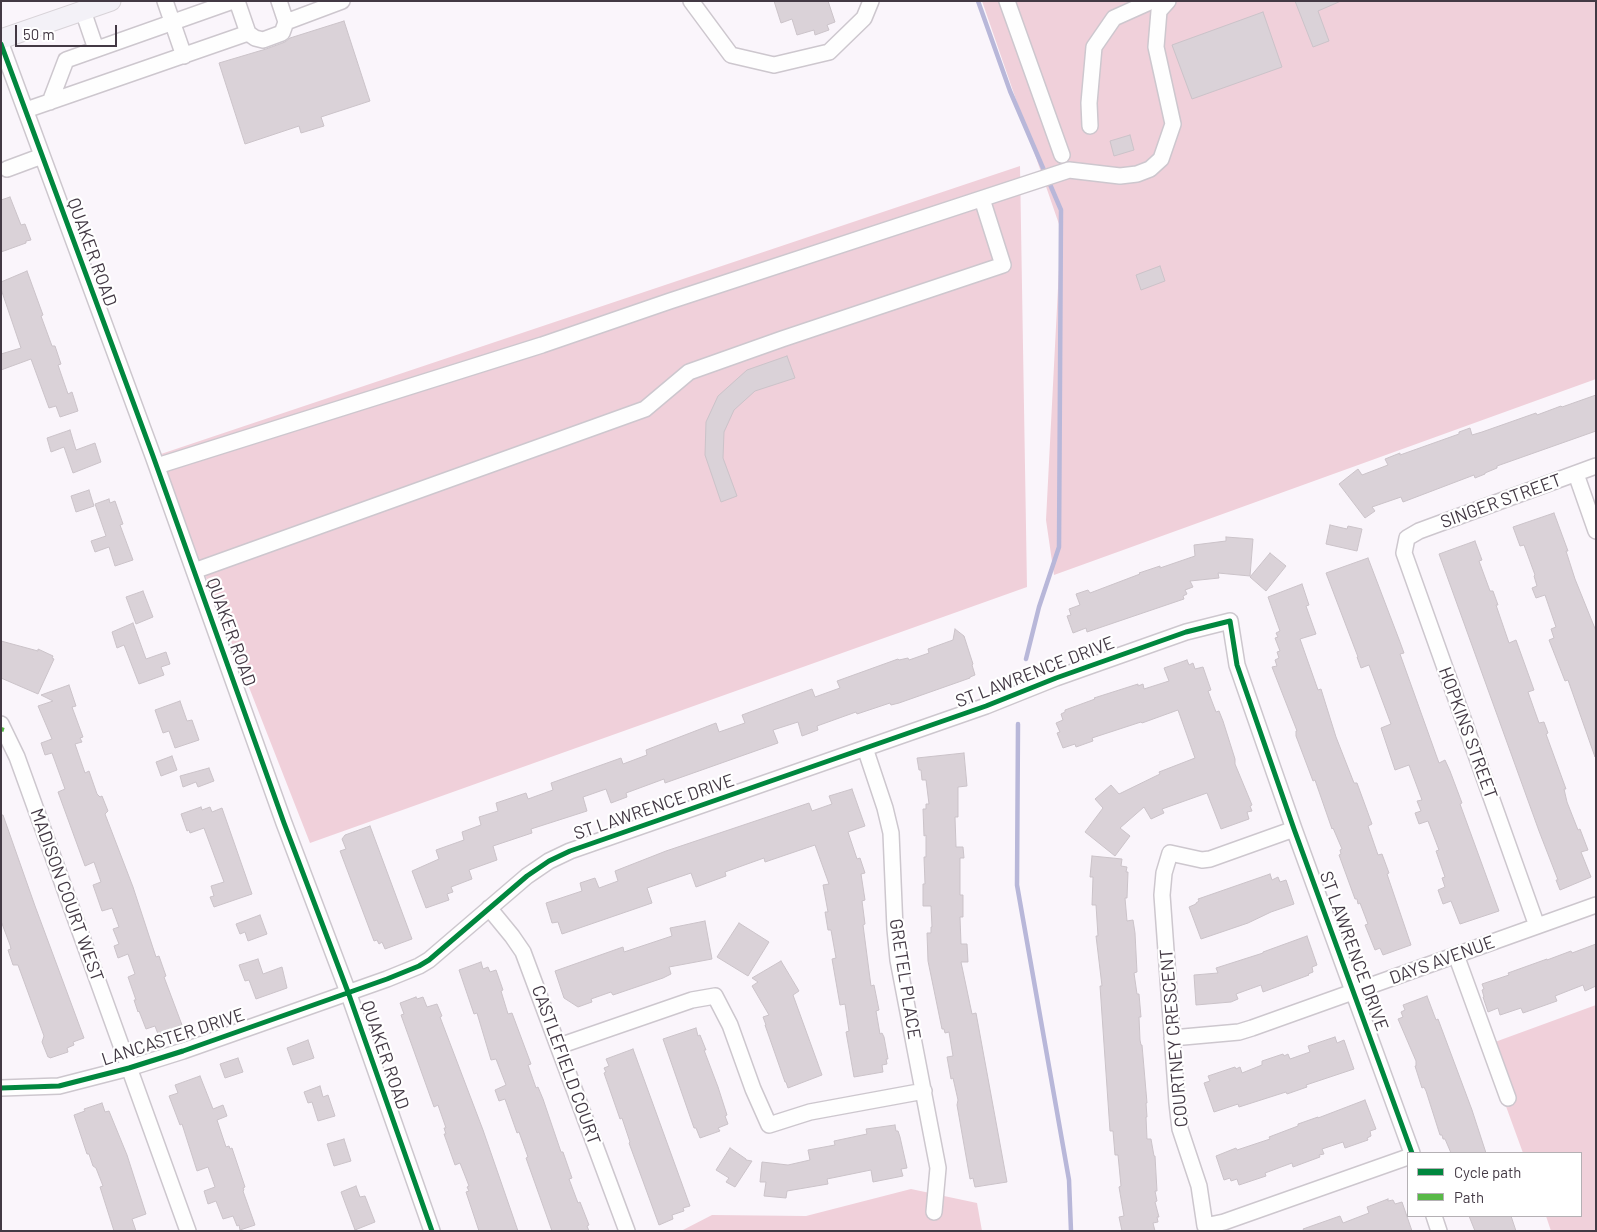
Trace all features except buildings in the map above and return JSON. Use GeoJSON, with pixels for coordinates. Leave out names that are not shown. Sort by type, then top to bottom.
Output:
{"type":"FeatureCollection","features":[{"type":"Feature","properties":{"kind":"main road"},"geometry":{"type":"LineString","coordinates":[[1,39],[83,12],[105,2]]}},
{"type":"Feature","properties":{"kind":"street"},"geometry":{"type":"LineString","coordinates":[[165,1],[184,56]]}},
{"type":"Feature","properties":{"kind":"street"},"geometry":{"type":"LineString","coordinates":[[50,102],[66,60],[233,1]]}},
{"type":"Feature","properties":{"kind":"street"},"geometry":{"type":"LineString","coordinates":[[237,1],[248,33],[255,38],[263,40],[282,33],[286,22],[279,1]]}},
{"type":"Feature","properties":{"kind":"street"},"geometry":{"type":"LineString","coordinates":[[691,1],[731,55],[774,65],[829,52],[864,18],[872,1]]}},
{"type":"Feature","properties":{"kind":"street"},"geometry":{"type":"LineString","coordinates":[[1007,1],[1062,155]]}},
{"type":"Feature","properties":{"kind":"street"},"geometry":{"type":"LineString","coordinates":[[1090,126],[1089,103],[1094,47],[1114,18],[1152,1]]}},
{"type":"Feature","properties":{"kind":"street"},"geometry":{"type":"LineString","coordinates":[[157,466],[542,345],[1069,170],[1120,176],[1137,174],[1150,169],[1161,159],[1173,124],[1156,46],[1159,11],[1168,1]]}},
{"type":"Feature","properties":{"kind":"street"},"geometry":{"type":"LineString","coordinates":[[286,22],[334,3]]}},
{"type":"Feature","properties":{"kind":"street"},"geometry":{"type":"LineString","coordinates":[[83,12],[96,49]]}},
{"type":"Feature","properties":{"kind":"street"},"geometry":{"type":"LineString","coordinates":[[26,110],[248,33]]}},
{"type":"Feature","properties":{"kind":"street","name":"QUAKER ROAD"},"geometry":{"type":"LineString","coordinates":[[1,44],[157,466],[284,822],[348,992],[432,1231]]}},
{"type":"Feature","properties":{"kind":"street"},"geometry":{"type":"LineString","coordinates":[[7,169],[42,156]]}},
{"type":"Feature","properties":{"kind":"street"},"geometry":{"type":"LineString","coordinates":[[194,571],[645,409],[689,372],[1003,265],[982,199]]}},
{"type":"Feature","properties":{"kind":"street","name":"SINGER STREET"},"geometry":{"type":"LineString","coordinates":[[1407,538],[1419,531],[1596,466]]}},
{"type":"Feature","properties":{"kind":"street"},"geometry":{"type":"LineString","coordinates":[[1576,474],[1596,531]]}},
{"type":"Feature","properties":{"kind":"street","name":"HOPKINS STREET"},"geometry":{"type":"LineString","coordinates":[[1407,538],[1404,553],[1537,926]]}},
{"type":"Feature","properties":{"kind":"street","name":"ST LAWRENCE DRIVE"},"geometry":{"type":"LineString","coordinates":[[348,992],[408,971],[429,960],[527,876],[549,861],[570,851],[986,706],[1056,678],[1140,648],[1186,632],[1230,621],[1237,665],[1294,829],[1412,1152]]}},
{"type":"Feature","properties":{"kind":"street","name":"MADISON COURT WEST"},"geometry":{"type":"LineString","coordinates":[[1,724],[17,757],[188,1231]]}},
{"type":"Feature","properties":{"kind":"street","name":"GRETEL PLACE"},"geometry":{"type":"LineString","coordinates":[[865,748],[885,808],[891,833],[898,960],[938,1168],[934,1212]]}},
{"type":"Feature","properties":{"kind":"street","name":"COURTNEY CRESCENT"},"geometry":{"type":"LineString","coordinates":[[1294,829],[1210,859],[1202,860],[1170,853],[1164,873],[1162,895],[1177,1103],[1180,1128],[1199,1186],[1205,1226],[1224,1222],[1407,1157]]}},
{"type":"Feature","properties":{"kind":"street","name":"DAYS AVENUE"},"geometry":{"type":"LineString","coordinates":[[1172,1038],[1239,1032],[1596,905]]}},
{"type":"Feature","properties":{"kind":"street","name":"CASTLEFIELD COURT"},"geometry":{"type":"LineString","coordinates":[[489,908],[512,936],[522,952],[627,1231]]}},
{"type":"Feature","properties":{"kind":"street"},"geometry":{"type":"LineString","coordinates":[[1456,955],[1508,1098]]}},
{"type":"Feature","properties":{"kind":"street","name":"LANCASTER DRIVE"},"geometry":{"type":"LineString","coordinates":[[1,1088],[59,1086],[129,1068],[183,1051],[348,992]]}},
{"type":"Feature","properties":{"kind":"street"},"geometry":{"type":"LineString","coordinates":[[558,1046],[692,1000],[715,996],[730,1025],[753,1089],[769,1125],[810,1112],[924,1091]]}},
{"type":"Feature","properties":{"kind":"street"},"geometry":{"type":"LineString","coordinates":[[1434,1217],[1439,1231]]}},
{"type":"Feature","properties":{"kind":"shaded area"},"geometry":{"type":"Polygon","coordinates":[[[982,1],[1596,1],[1596,379],[1054,575],[1046,520],[1061,230],[982,1]]]}},
{"type":"Feature","properties":{"kind":"shaded area"},"geometry":{"type":"Polygon","coordinates":[[[1020,166],[1027,587],[310,843],[158,455],[1020,166]]]}},
{"type":"Feature","properties":{"kind":"shaded area"},"geometry":{"type":"Polygon","coordinates":[[[1596,1005],[1596,1231],[1551,1231],[1546,1217],[1582,1217],[1582,1152],[1523,1152],[1484,1046],[1596,1005]]]}},
{"type":"Feature","properties":{"kind":"shaded area"},"geometry":{"type":"Polygon","coordinates":[[[911,1189],[977,1203],[982,1231],[681,1231],[712,1215],[806,1216],[911,1189]]]}},
{"type":"Feature","properties":{"kind":"waterway"},"geometry":{"type":"LineString","coordinates":[[978,1],[1010,91],[1061,210],[1059,547],[1039,607],[1026,659]]}},
{"type":"Feature","properties":{"kind":"waterway"},"geometry":{"type":"LineString","coordinates":[[1018,724],[1017,885],[1069,1180],[1071,1231]]}},
{"type":"Feature","properties":{"kind":"cycle path"},"geometry":{"type":"LineString","coordinates":[[1,44],[153,456],[284,823],[348,992],[432,1231]]}},
{"type":"Feature","properties":{"kind":"cycle path"},"geometry":{"type":"LineString","coordinates":[[1,1088],[59,1086],[129,1068],[183,1051],[387,979],[429,960],[527,876],[549,861],[570,851],[986,706],[1056,678],[1186,632],[1230,621],[1237,665],[1294,829],[1412,1152]]}}]}
